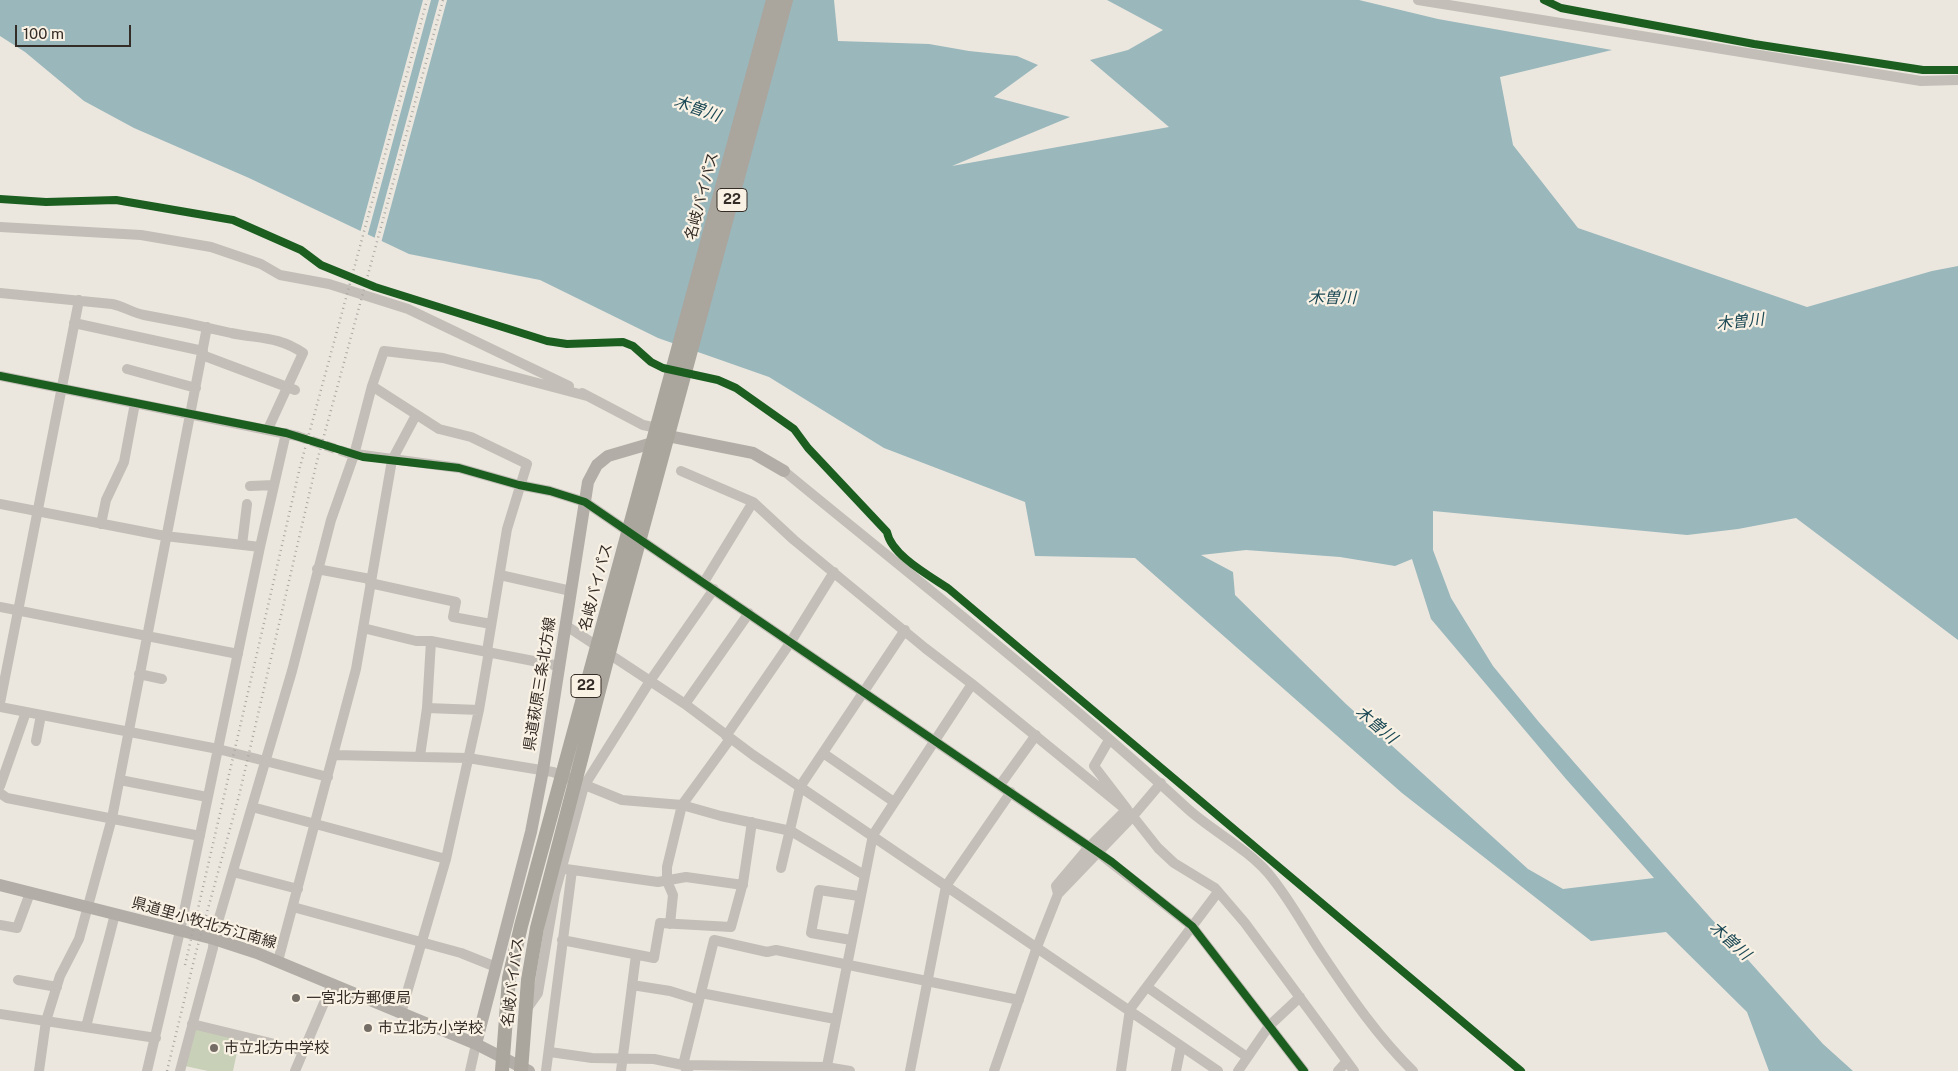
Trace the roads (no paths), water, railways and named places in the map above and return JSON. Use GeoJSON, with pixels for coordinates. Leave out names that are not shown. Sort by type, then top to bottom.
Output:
{"type":"FeatureCollection","features":[{"type":"Feature","properties":{"kind":"highway","name":"名岐バイパス"},"geometry":{"type":"LineString","coordinates":[[502,1071],[501,1057],[509,978],[521,926],[773,0]]}},
{"type":"Feature","properties":{"kind":"highway","name":"名岐バイパス"},"geometry":{"type":"LineString","coordinates":[[523,1069],[524,1012],[537,928],[569,802],[786,0]]}},
{"type":"Feature","properties":{"kind":"main road","name":"県道萩原三条北方線"},"geometry":{"type":"LineString","coordinates":[[476,1044],[531,832],[543,770],[584,502],[591,474],[604,459],[673,437],[753,453],[784,471]]}},
{"type":"Feature","properties":{"kind":"main road","name":"県道里小牧北方江南線"},"geometry":{"type":"LineString","coordinates":[[0,885],[214,939],[278,961],[476,1044]]}},
{"type":"Feature","properties":{"kind":"main road"},"geometry":{"type":"LineString","coordinates":[[476,1044],[523,1069]]}},
{"type":"Feature","properties":{"kind":"street"},"geometry":{"type":"LineString","coordinates":[[1418,0],[1921,81],[1958,80]]}},
{"type":"Feature","properties":{"kind":"street"},"geometry":{"type":"LineString","coordinates":[[0,227],[141,234],[218,249],[261,264],[280,275],[329,284],[408,309],[643,425],[664,430],[673,437]]}},
{"type":"Feature","properties":{"kind":"street"},"geometry":{"type":"LineString","coordinates":[[0,294],[79,300],[126,306],[141,314],[245,335],[276,339],[304,353],[291,388],[268,429]]}},
{"type":"Feature","properties":{"kind":"street"},"geometry":{"type":"LineString","coordinates":[[0,703],[3,672],[79,300]]}},
{"type":"Feature","properties":{"kind":"street"},"geometry":{"type":"LineString","coordinates":[[74,323],[203,353],[291,388]]}},
{"type":"Feature","properties":{"kind":"street"},"geometry":{"type":"LineString","coordinates":[[39,1071],[46,1021],[57,987],[75,950],[112,818],[207,327]]}},
{"type":"Feature","properties":{"kind":"street"},"geometry":{"type":"LineString","coordinates":[[180,1071],[214,939],[266,760],[331,520],[384,351],[443,358],[587,396]]}},
{"type":"Feature","properties":{"kind":"street"},"geometry":{"type":"LineString","coordinates":[[127,369],[196,388]]}},
{"type":"Feature","properties":{"kind":"street"},"geometry":{"type":"LineString","coordinates":[[0,376],[297,436]]}},
{"type":"Feature","properties":{"kind":"street"},"geometry":{"type":"LineString","coordinates":[[372,386],[439,429],[471,437],[527,464],[507,529],[479,710],[446,859],[401,1013]]}},
{"type":"Feature","properties":{"kind":"street"},"geometry":{"type":"LineString","coordinates":[[101,524],[106,500],[124,462],[135,403]]}},
{"type":"Feature","properties":{"kind":"street"},"geometry":{"type":"LineString","coordinates":[[278,961],[356,669],[392,460],[416,415]]}},
{"type":"Feature","properties":{"kind":"street"},"geometry":{"type":"LineString","coordinates":[[147,1071],[156,1038],[173,952],[180,931],[260,547],[286,433]]}},
{"type":"Feature","properties":{"kind":"street"},"geometry":{"type":"LineString","coordinates":[[351,454],[459,468],[520,485],[550,491],[584,502],[704,582],[862,693],[1011,792],[1097,852],[1192,926],[1304,1071]]}},
{"type":"Feature","properties":{"kind":"street"},"geometry":{"type":"LineString","coordinates":[[681,471],[752,502],[794,540],[1131,813]]}},
{"type":"Feature","properties":{"kind":"street"},"geometry":{"type":"LineString","coordinates":[[784,471],[955,609],[1161,783],[1211,828],[1267,872],[1374,1025],[1413,1071]]}},
{"type":"Feature","properties":{"kind":"street"},"geometry":{"type":"LineString","coordinates":[[250,486],[274,484]]}},
{"type":"Feature","properties":{"kind":"street"},"geometry":{"type":"LineString","coordinates":[[704,582],[752,502]]}},
{"type":"Feature","properties":{"kind":"street"},"geometry":{"type":"LineString","coordinates":[[0,504],[166,536],[260,547]]}},
{"type":"Feature","properties":{"kind":"street"},"geometry":{"type":"LineString","coordinates":[[242,545],[247,504]]}},
{"type":"Feature","properties":{"kind":"street"},"geometry":{"type":"LineString","coordinates":[[317,570],[456,602],[453,617],[491,624]]}},
{"type":"Feature","properties":{"kind":"street"},"geometry":{"type":"LineString","coordinates":[[670,924],[673,895],[667,881],[667,867],[682,805],[790,643],[834,572]]}},
{"type":"Feature","properties":{"kind":"street"},"geometry":{"type":"LineString","coordinates":[[500,575],[571,591]]}},
{"type":"Feature","properties":{"kind":"street"},"geometry":{"type":"LineString","coordinates":[[524,1012],[538,993],[549,920],[560,869],[584,786],[650,681],[714,589]]}},
{"type":"Feature","properties":{"kind":"street"},"geometry":{"type":"LineString","coordinates":[[0,607],[238,654]]}},
{"type":"Feature","properties":{"kind":"street"},"geometry":{"type":"LineString","coordinates":[[685,704],[749,613]]}},
{"type":"Feature","properties":{"kind":"street"},"geometry":{"type":"LineString","coordinates":[[565,625],[685,704],[728,738],[1218,1071]]}},
{"type":"Feature","properties":{"kind":"street"},"geometry":{"type":"LineString","coordinates":[[363,628],[416,641],[431,641],[559,666]]}},
{"type":"Feature","properties":{"kind":"street"},"geometry":{"type":"LineString","coordinates":[[781,868],[800,787],[905,630]]}},
{"type":"Feature","properties":{"kind":"street"},"geometry":{"type":"LineString","coordinates":[[420,756],[427,708],[431,641]]}},
{"type":"Feature","properties":{"kind":"street"},"geometry":{"type":"LineString","coordinates":[[139,674],[162,679]]}},
{"type":"Feature","properties":{"kind":"street"},"geometry":{"type":"LineString","coordinates":[[826,1069],[859,896],[873,835],[972,684]]}},
{"type":"Feature","properties":{"kind":"street"},"geometry":{"type":"LineString","coordinates":[[0,707],[218,749],[328,777]]}},
{"type":"Feature","properties":{"kind":"street"},"geometry":{"type":"LineString","coordinates":[[427,708],[479,710]]}},
{"type":"Feature","properties":{"kind":"street"},"geometry":{"type":"LineString","coordinates":[[0,786],[26,712]]}},
{"type":"Feature","properties":{"kind":"street"},"geometry":{"type":"LineString","coordinates":[[36,741],[41,715]]}},
{"type":"Feature","properties":{"kind":"street"},"geometry":{"type":"LineString","coordinates":[[1000,785],[1036,735]]}},
{"type":"Feature","properties":{"kind":"street"},"geometry":{"type":"LineString","coordinates":[[1109,740],[1094,766],[1158,848],[1174,863],[1218,892],[1245,923],[1354,1071]]}},
{"type":"Feature","properties":{"kind":"street"},"geometry":{"type":"LineString","coordinates":[[823,753],[894,802]]}},
{"type":"Feature","properties":{"kind":"street"},"geometry":{"type":"LineString","coordinates":[[334,754],[468,758],[543,770],[622,800],[682,805],[721,816],[791,831],[864,875]]}},
{"type":"Feature","properties":{"kind":"street"},"geometry":{"type":"LineString","coordinates":[[120,780],[207,797]]}},
{"type":"Feature","properties":{"kind":"street"},"geometry":{"type":"LineString","coordinates":[[994,1071],[1037,947],[1058,894],[1133,816],[1161,783]]}},
{"type":"Feature","properties":{"kind":"street"},"geometry":{"type":"LineString","coordinates":[[910,1071],[946,886],[1011,792]]}},
{"type":"Feature","properties":{"kind":"street"},"geometry":{"type":"LineString","coordinates":[[0,793],[7,798],[200,836]]}},
{"type":"Feature","properties":{"kind":"street"},"geometry":{"type":"LineString","coordinates":[[252,807],[446,859]]}},
{"type":"Feature","properties":{"kind":"street"},"geometry":{"type":"LineString","coordinates":[[1058,894],[1066,891],[1131,813]]}},
{"type":"Feature","properties":{"kind":"street"},"geometry":{"type":"LineString","coordinates":[[562,940],[654,958],[660,923],[731,928],[742,885],[752,822]]}},
{"type":"Feature","properties":{"kind":"street"},"geometry":{"type":"LineString","coordinates":[[1058,894],[1056,886],[1097,852]]}},
{"type":"Feature","properties":{"kind":"street"},"geometry":{"type":"LineString","coordinates":[[560,869],[658,882],[686,877],[742,885]]}},
{"type":"Feature","properties":{"kind":"street"},"geometry":{"type":"LineString","coordinates":[[546,1071],[550,1052],[562,940],[572,870]]}},
{"type":"Feature","properties":{"kind":"street"},"geometry":{"type":"LineString","coordinates":[[233,872],[298,889]]}},
{"type":"Feature","properties":{"kind":"street"},"geometry":{"type":"LineString","coordinates":[[851,940],[811,932],[819,890],[859,896]]}},
{"type":"Feature","properties":{"kind":"street"},"geometry":{"type":"LineString","coordinates":[[1121,1071],[1130,1010],[1218,892]]}},
{"type":"Feature","properties":{"kind":"street"},"geometry":{"type":"LineString","coordinates":[[0,925],[17,928],[30,893]]}},
{"type":"Feature","properties":{"kind":"street"},"geometry":{"type":"LineString","coordinates":[[293,907],[422,941],[461,953],[496,967]]}},
{"type":"Feature","properties":{"kind":"street"},"geometry":{"type":"LineString","coordinates":[[86,1027],[115,914]]}},
{"type":"Feature","properties":{"kind":"street"},"geometry":{"type":"LineString","coordinates":[[686,1068],[700,996],[717,927]]}},
{"type":"Feature","properties":{"kind":"street"},"geometry":{"type":"LineString","coordinates":[[714,940],[846,964],[928,983],[1019,1000]]}},
{"type":"Feature","properties":{"kind":"street"},"geometry":{"type":"LineString","coordinates":[[621,1071],[636,956]]}},
{"type":"Feature","properties":{"kind":"street"},"geometry":{"type":"LineString","coordinates":[[18,980],[57,987]]}},
{"type":"Feature","properties":{"kind":"street"},"geometry":{"type":"LineString","coordinates":[[295,1071],[332,984]]}},
{"type":"Feature","properties":{"kind":"street"},"geometry":{"type":"LineString","coordinates":[[632,985],[836,1019]]}},
{"type":"Feature","properties":{"kind":"street"},"geometry":{"type":"LineString","coordinates":[[1146,987],[1247,1057]]}},
{"type":"Feature","properties":{"kind":"street"},"geometry":{"type":"LineString","coordinates":[[1238,1071],[1270,1026],[1300,997]]}},
{"type":"Feature","properties":{"kind":"street"},"geometry":{"type":"LineString","coordinates":[[0,1014],[156,1038]]}},
{"type":"Feature","properties":{"kind":"street"},"geometry":{"type":"LineString","coordinates":[[192,1024],[304,1051]]}},
{"type":"Feature","properties":{"kind":"street"},"geometry":{"type":"LineString","coordinates":[[470,1071],[476,1044]]}},
{"type":"Feature","properties":{"kind":"street"},"geometry":{"type":"LineString","coordinates":[[1176,1071],[1181,1046]]}},
{"type":"Feature","properties":{"kind":"street"},"geometry":{"type":"LineString","coordinates":[[550,1052],[592,1058],[654,1059],[686,1068],[826,1069],[850,1071]]}},
{"type":"Feature","properties":{"kind":"street"},"geometry":{"type":"LineString","coordinates":[[1338,1071],[1346,1062]]}},
{"type":"Feature","properties":{"kind":"water","name":"木曽川"},"geometry":{"type":"Polygon","coordinates":[[[0,0],[834,0],[838,41],[929,44],[969,51],[1017,56],[1038,65],[994,97],[1070,117],[952,166],[1169,127],[1090,60],[1128,50],[1163,30],[1107,0],[1359,0],[1438,19],[1612,50],[1500,77],[1513,145],[1578,228],[1807,307],[1932,271],[1958,266],[1958,640],[1796,518],[1738,529],[1687,535],[1433,511],[1433,550],[1451,598],[1493,666],[1538,721],[1684,888],[1823,1044],[1853,1071],[1769,1071],[1747,1012],[1666,932],[1591,941],[1402,793],[1135,558],[1035,556],[1025,502],[884,448],[769,377],[658,338],[540,280],[409,254],[249,178],[134,128],[84,101],[25,52],[0,36],[0,0]],[[1246,550],[1201,555],[1233,572],[1235,595],[1346,704],[1528,869],[1563,889],[1654,878],[1566,779],[1431,619],[1412,559],[1395,566],[1340,557],[1246,550]]]}},
{"type":"Feature","properties":{"kind":"tunnel"},"geometry":{"type":"LineString","coordinates":[[297,436],[348,453]]}},
{"type":"Feature","properties":{"kind":"railway"},"geometry":{"type":"LineString","coordinates":[[185,965],[300,467],[427,0]]}},
{"type":"Feature","properties":{"kind":"railway"},"geometry":{"type":"LineString","coordinates":[[167,1071],[195,956],[239,796],[316,465],[443,0]]}},
{"type":"Feature","properties":{"kind":"place","name":"一宮北方郵便局"},"geometry":{"type":"Point","coordinates":[296,998]}},
{"type":"Feature","properties":{"kind":"place","name":"市立北方小学校"},"geometry":{"type":"Point","coordinates":[368,1028]}},
{"type":"Feature","properties":{"kind":"place","name":"市立北方中学校"},"geometry":{"type":"Point","coordinates":[214,1048]}}]}
